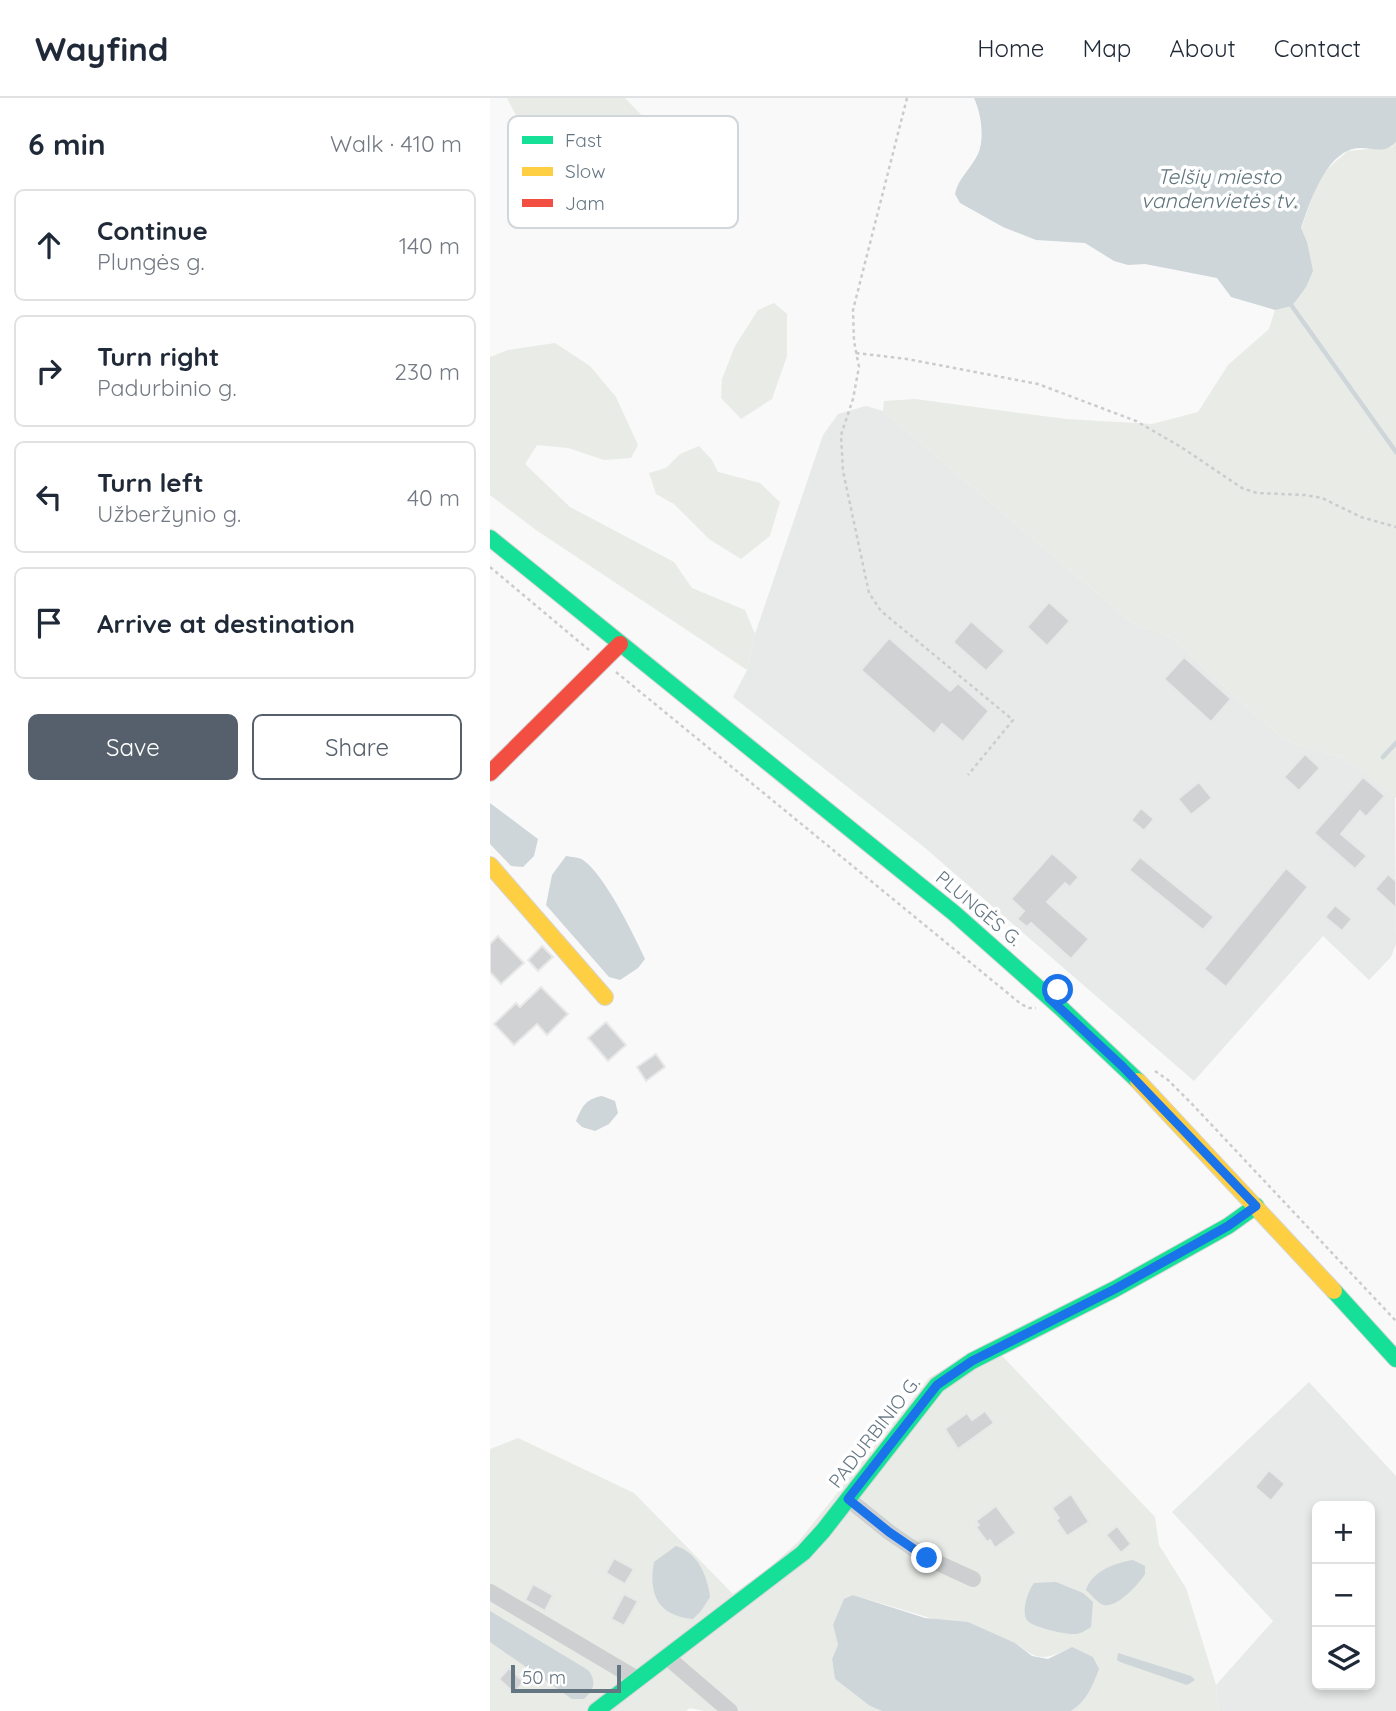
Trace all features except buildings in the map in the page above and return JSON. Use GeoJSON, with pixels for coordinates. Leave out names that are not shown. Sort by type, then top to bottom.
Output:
{"type":"FeatureCollection","features":[{"type":"Feature","properties":{"kind":"main road","name":"PLUNGĖS G."},"geometry":{"type":"LineString","coordinates":[[490,538],[954,914],[1049,998],[1131,1075],[1396,1359]]}},
{"type":"Feature","properties":{"kind":"main road"},"geometry":{"type":"LineString","coordinates":[[490,773],[620,644]]}},
{"type":"Feature","properties":{"kind":"main road"},"geometry":{"type":"LineString","coordinates":[[490,865],[605,997]]}},
{"type":"Feature","properties":{"kind":"main road","name":"PADURBINIO G."},"geometry":{"type":"LineString","coordinates":[[596,1711],[803,1553],[937,1385],[972,1361],[1115,1289],[1228,1226],[1256,1206]]}},
{"type":"Feature","properties":{"kind":"street"},"geometry":{"type":"LineString","coordinates":[[848,1499],[927,1558],[973,1579]]}},
{"type":"Feature","properties":{"kind":"street"},"geometry":{"type":"LineString","coordinates":[[490,1592],[637,1679]]}},
{"type":"Feature","properties":{"kind":"street"},"geometry":{"type":"LineString","coordinates":[[667,1657],[730,1711]]}},
{"type":"Feature","properties":{"kind":"path"},"geometry":{"type":"LineString","coordinates":[[906,98],[853,310],[859,368],[853,399],[841,436],[843,471],[869,593],[881,611],[1013,720],[968,775]]}},
{"type":"Feature","properties":{"kind":"path"},"geometry":{"type":"LineString","coordinates":[[856,353],[907,359],[1038,384],[1136,421],[1242,488],[1257,493],[1322,498],[1361,517],[1396,527]]}},
{"type":"Feature","properties":{"kind":"path"},"geometry":{"type":"LineString","coordinates":[[490,567],[1021,1004],[1029,1009],[1039,1008],[1049,998]]}},
{"type":"Feature","properties":{"kind":"path"},"geometry":{"type":"LineString","coordinates":[[1152,1070],[1168,1080],[1192,1104],[1396,1321]]}},
{"type":"Feature","properties":{"kind":"shaded area"},"geometry":{"type":"Polygon","coordinates":[[[507,98],[625,98],[642,116],[517,116],[507,98]]]}},
{"type":"Feature","properties":{"kind":"shaded area"},"geometry":{"type":"Polygon","coordinates":[[[1396,142],[1396,798],[1345,759],[1291,742],[1276,733],[1170,637],[1131,622],[883,411],[884,401],[915,399],[1066,419],[1152,424],[1198,412],[1228,365],[1269,329],[1275,310],[1292,306],[1307,242],[1301,229],[1319,178],[1348,151],[1392,147],[1396,142]]]}},
{"type":"Feature","properties":{"kind":"shaded area"},"geometry":{"type":"Polygon","coordinates":[[[774,303],[787,314],[787,356],[772,399],[741,419],[721,398],[722,379],[735,346],[758,310],[774,303]]]}},
{"type":"Feature","properties":{"kind":"shaded area"},"geometry":{"type":"Polygon","coordinates":[[[555,343],[590,366],[616,397],[638,445],[631,458],[604,460],[568,448],[537,445],[525,464],[570,507],[674,562],[692,588],[745,610],[755,634],[747,670],[536,530],[490,495],[490,357],[508,350],[555,343]]]}},
{"type":"Feature","properties":{"kind":"shaded area"},"geometry":{"type":"Polygon","coordinates":[[[866,406],[883,411],[1131,622],[1170,637],[1276,733],[1291,742],[1345,759],[1395,796],[1396,944],[1391,957],[1369,980],[1323,936],[1194,1081],[924,847],[733,697],[747,670],[755,634],[823,435],[838,414],[866,406]]]}},
{"type":"Feature","properties":{"kind":"shaded area"},"geometry":{"type":"Polygon","coordinates":[[[699,446],[712,460],[718,472],[760,483],[780,502],[770,536],[741,559],[709,539],[674,504],[656,494],[649,473],[666,468],[680,454],[699,446]]]}},
{"type":"Feature","properties":{"kind":"shaded area"},"geometry":{"type":"Polygon","coordinates":[[[989,1342],[1155,1517],[1159,1545],[1186,1588],[1216,1685],[1219,1711],[1071,1711],[1076,1708],[1072,1647],[1055,1655],[1037,1656],[1015,1643],[853,1595],[833,1625],[838,1645],[832,1659],[835,1679],[870,1706],[882,1711],[704,1711],[690,1708],[686,1711],[490,1711],[490,1449],[518,1438],[634,1493],[733,1594],[769,1568],[799,1541],[929,1378],[989,1342]]]}},
{"type":"Feature","properties":{"kind":"shaded area"},"geometry":{"type":"Polygon","coordinates":[[[1309,1382],[1396,1476],[1396,1711],[1219,1711],[1216,1685],[1273,1621],[1172,1512],[1309,1382]]]}},
{"type":"Feature","properties":{"kind":"water","name":"Telšių miesto vandenvietės tv."},"geometry":{"type":"Polygon","coordinates":[[[974,98],[1396,98],[1396,142],[1379,150],[1360,148],[1348,151],[1329,167],[1315,192],[1301,228],[1313,271],[1306,287],[1292,306],[1275,310],[1231,297],[1217,278],[1145,264],[1128,265],[1114,261],[1085,243],[1036,240],[1003,227],[960,203],[955,194],[957,188],[978,154],[981,141],[979,111],[974,98]]]}},
{"type":"Feature","properties":{"kind":"water"},"geometry":{"type":"Polygon","coordinates":[[[490,803],[538,839],[534,856],[523,867],[511,866],[490,844],[490,803]]]}},
{"type":"Feature","properties":{"kind":"water"},"geometry":{"type":"Polygon","coordinates":[[[566,856],[583,860],[600,878],[618,906],[645,959],[638,968],[620,980],[609,977],[546,905],[552,875],[566,856]]]}},
{"type":"Feature","properties":{"kind":"water"},"geometry":{"type":"Polygon","coordinates":[[[602,1096],[615,1101],[618,1113],[609,1124],[595,1131],[582,1127],[576,1121],[583,1107],[588,1101],[602,1096]]]}},
{"type":"Feature","properties":{"kind":"water"},"geometry":{"type":"Polygon","coordinates":[[[676,1546],[696,1559],[709,1589],[710,1597],[693,1619],[671,1613],[658,1601],[654,1593],[654,1562],[676,1546]]]}},
{"type":"Feature","properties":{"kind":"water"},"geometry":{"type":"Polygon","coordinates":[[[1133,1560],[1145,1566],[1145,1574],[1133,1589],[1115,1603],[1104,1605],[1086,1590],[1099,1573],[1119,1563],[1133,1560]]]}},
{"type":"Feature","properties":{"kind":"water"},"geometry":{"type":"Polygon","coordinates":[[[1056,1582],[1083,1593],[1093,1602],[1091,1627],[1071,1634],[1042,1628],[1027,1620],[1026,1601],[1034,1583],[1056,1582]]]}},
{"type":"Feature","properties":{"kind":"water"},"geometry":{"type":"Polygon","coordinates":[[[853,1595],[925,1618],[968,1622],[1015,1643],[1032,1656],[1048,1659],[1072,1647],[1093,1657],[1099,1669],[1085,1698],[1071,1711],[882,1711],[870,1706],[835,1679],[832,1659],[838,1645],[833,1625],[844,1599],[853,1595]]]}},
{"type":"Feature","properties":{"kind":"water"},"geometry":{"type":"Polygon","coordinates":[[[490,1611],[588,1670],[593,1682],[587,1696],[584,1699],[572,1699],[490,1642],[490,1611]]]}},
{"type":"Feature","properties":{"kind":"water"},"geometry":{"type":"Polygon","coordinates":[[[1118,1653],[1191,1676],[1195,1680],[1187,1685],[1120,1662],[1117,1660],[1118,1653]]]}},
{"type":"Feature","properties":{"kind":"waterway"},"geometry":{"type":"LineString","coordinates":[[1289,302],[1396,452]]}},
{"type":"Feature","properties":{"kind":"waterway"},"geometry":{"type":"LineString","coordinates":[[1383,757],[1396,743]]}},
{"type":"Feature","properties":{"kind":"traffic: fast"},"geometry":{"type":"LineString","coordinates":[[490,538],[954,913],[1138,1081]]}},
{"type":"Feature","properties":{"kind":"traffic: fast"},"geometry":{"type":"LineString","coordinates":[[596,1711],[803,1553],[937,1385],[972,1361],[1115,1289],[1228,1226],[1256,1206]]}},
{"type":"Feature","properties":{"kind":"traffic: fast"},"geometry":{"type":"LineString","coordinates":[[1334,1291],[1396,1359]]}},
{"type":"Feature","properties":{"kind":"traffic: slow"},"geometry":{"type":"LineString","coordinates":[[490,865],[605,997]]}},
{"type":"Feature","properties":{"kind":"traffic: slow"},"geometry":{"type":"LineString","coordinates":[[1138,1081],[1334,1291]]}},
{"type":"Feature","properties":{"kind":"traffic: jam"},"geometry":{"type":"LineString","coordinates":[[490,773],[620,644]]}},
{"type":"Feature","properties":{"kind":"route"},"geometry":{"type":"LineString","coordinates":[[927,1558],[848,1499],[937,1385],[972,1361],[1115,1289],[1228,1226],[1256,1206],[1122,1066],[1049,998],[1058,990]]}}]}
